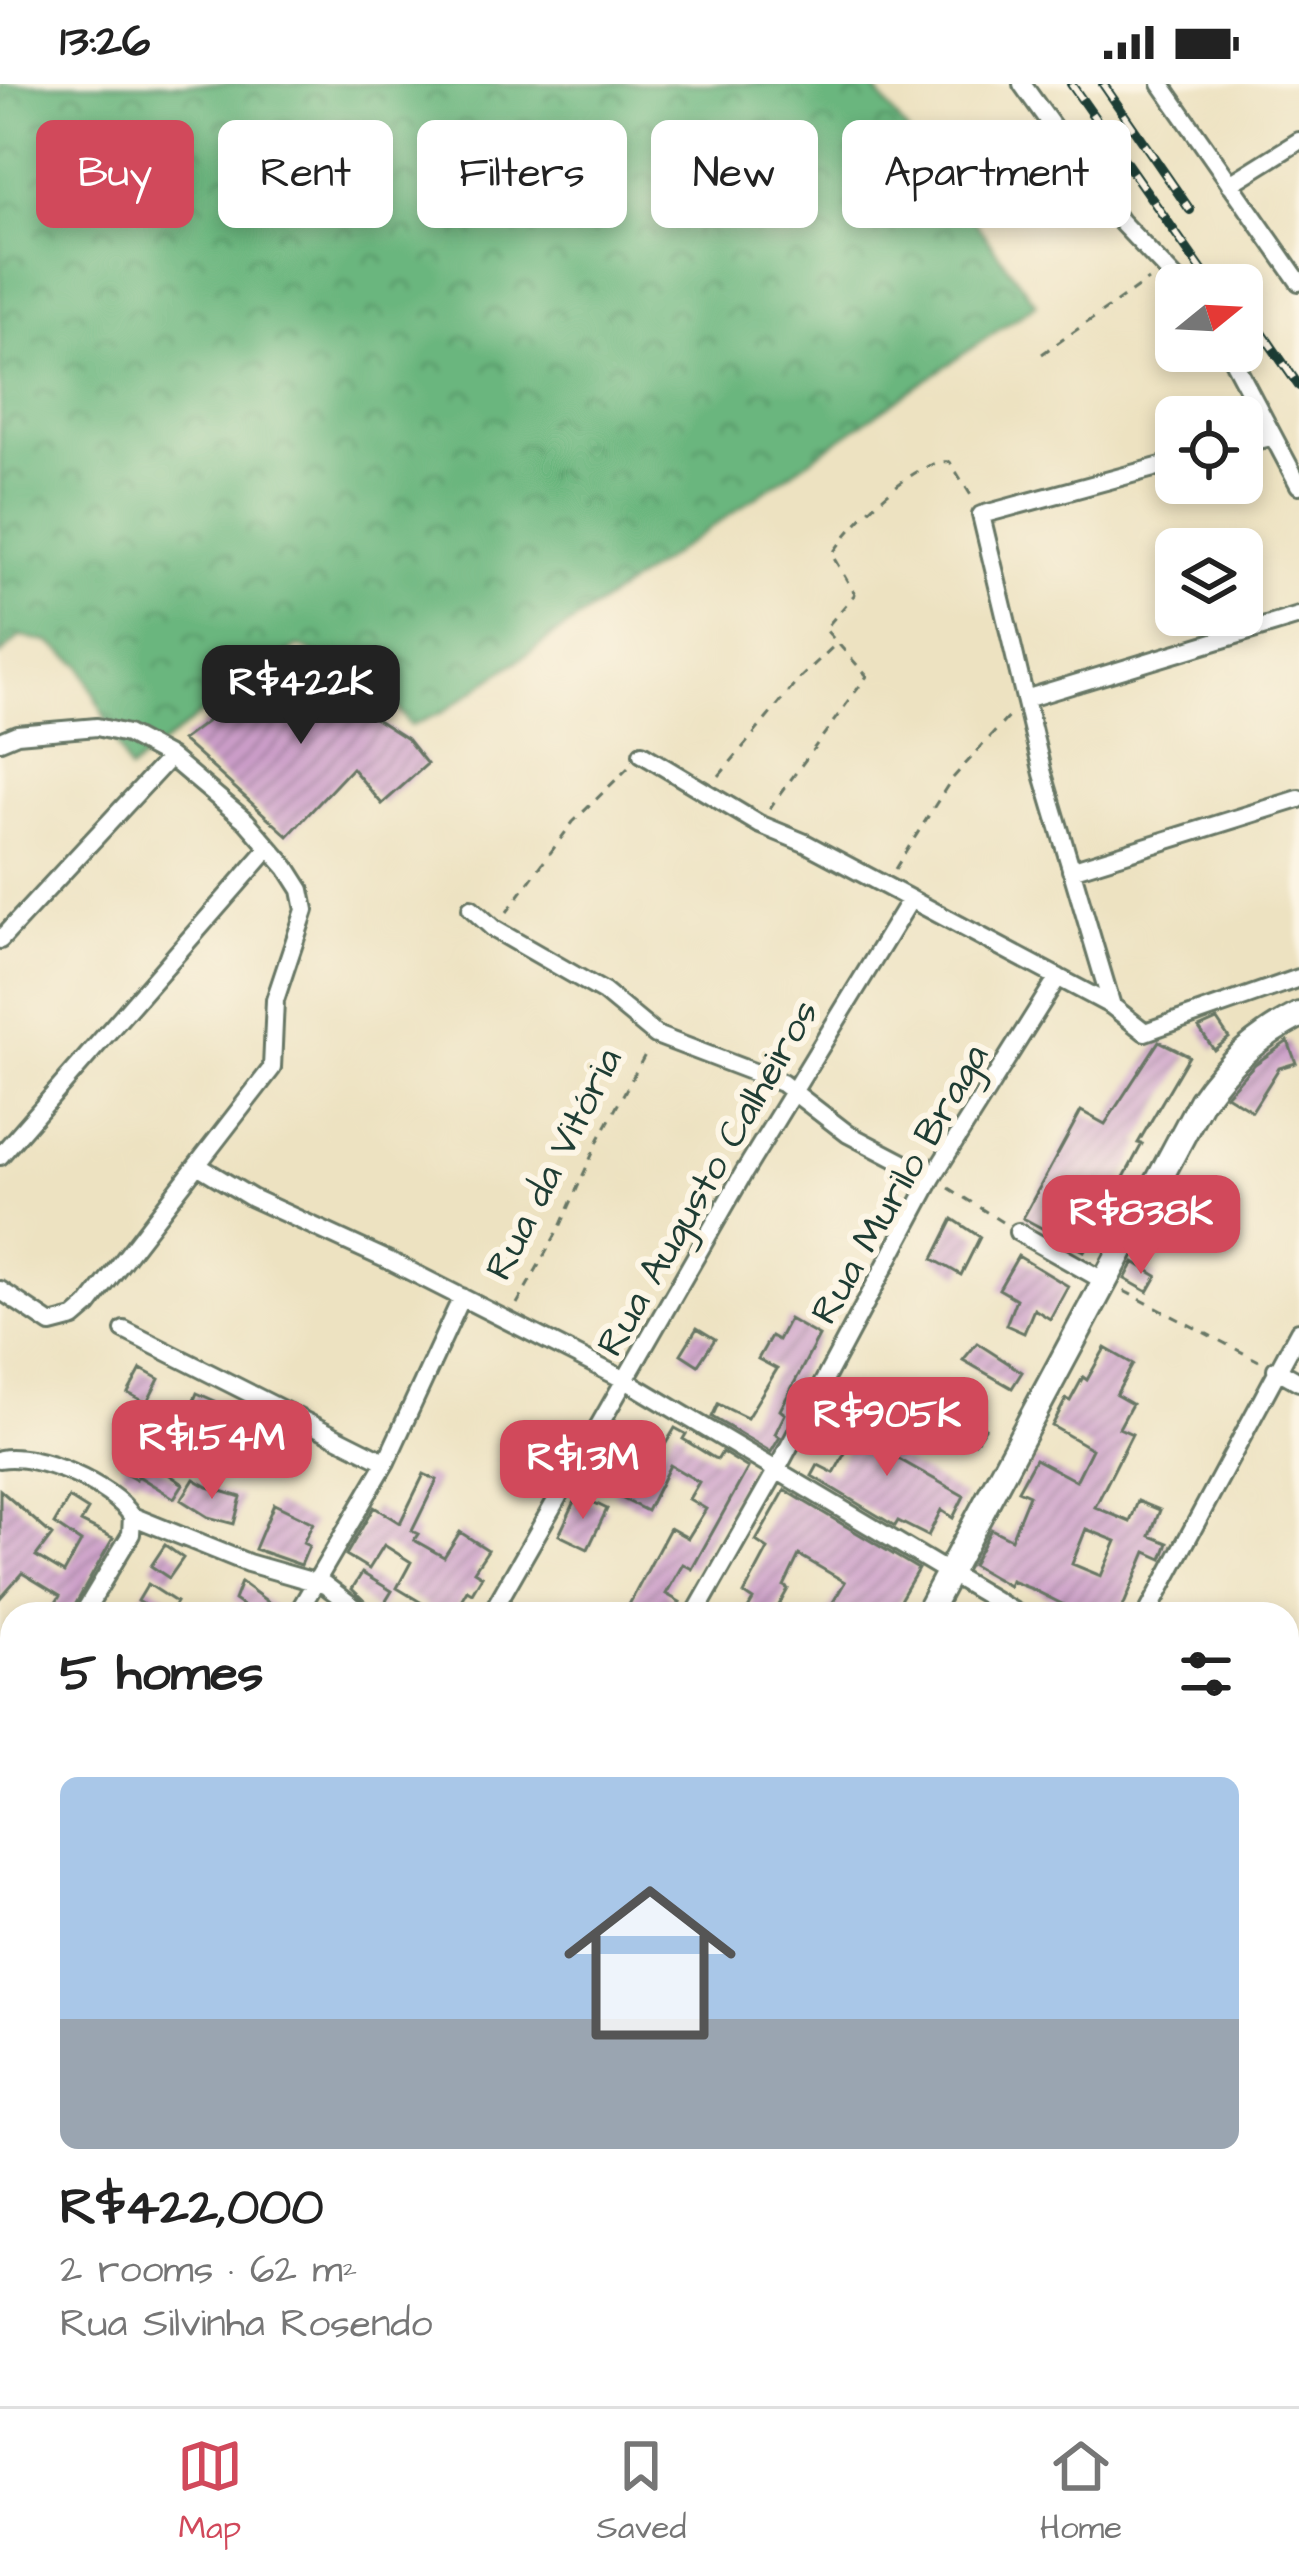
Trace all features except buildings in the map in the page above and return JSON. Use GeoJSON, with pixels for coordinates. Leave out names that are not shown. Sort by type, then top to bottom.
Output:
{"type":"FeatureCollection","features":[{"type":"Feature","properties":{"kind":"main road"},"geometry":{"type":"LineString","coordinates":[[934,1602],[1201,1101],[1244,1048],[1299,1015]]}},
{"type":"Feature","properties":{"kind":"street"},"geometry":{"type":"LineString","coordinates":[[1022,84],[1047,120]]}},
{"type":"Feature","properties":{"kind":"street"},"geometry":{"type":"LineString","coordinates":[[1161,84],[1299,282]]}},
{"type":"Feature","properties":{"kind":"street"},"geometry":{"type":"LineString","coordinates":[[1230,184],[1299,141]]}},
{"type":"Feature","properties":{"kind":"street"},"geometry":{"type":"LineString","coordinates":[[1126,228],[1161,264]]}},
{"type":"Feature","properties":{"kind":"street"},"geometry":{"type":"LineString","coordinates":[[1239,372],[1299,485]]}},
{"type":"Feature","properties":{"kind":"street"},"geometry":{"type":"LineString","coordinates":[[1263,438],[1271,436]]}},
{"type":"Feature","properties":{"kind":"street"},"geometry":{"type":"LineString","coordinates":[[1112,1006],[1024,699],[980,515],[1155,468]]}},
{"type":"Feature","properties":{"kind":"street"},"geometry":{"type":"LineString","coordinates":[[1024,699],[1299,616]]}},
{"type":"Feature","properties":{"kind":"street"},"geometry":{"type":"LineString","coordinates":[[0,741],[17,734],[97,727],[127,734],[170,757],[246,821],[301,890],[305,910],[275,1000],[272,1068],[88,1306],[74,1318],[51,1324],[0,1290]]}},
{"type":"Feature","properties":{"kind":"street"},"geometry":{"type":"LineString","coordinates":[[642,754],[758,824],[805,843],[1112,1006],[1135,1028],[1155,1032],[1299,978]]}},
{"type":"Feature","properties":{"kind":"street"},"geometry":{"type":"LineString","coordinates":[[0,940],[170,757]]}},
{"type":"Feature","properties":{"kind":"street"},"geometry":{"type":"LineString","coordinates":[[1071,870],[1299,799]]}},
{"type":"Feature","properties":{"kind":"street"},"geometry":{"type":"LineString","coordinates":[[0,1156],[269,848]]}},
{"type":"Feature","properties":{"kind":"street","name":"Rua Augusto Calheiros"},"geometry":{"type":"LineString","coordinates":[[497,1602],[793,1090],[910,900]]}},
{"type":"Feature","properties":{"kind":"street"},"geometry":{"type":"LineString","coordinates":[[471,908],[494,929],[604,992],[656,1036],[766,1076],[793,1090],[848,1134],[932,1178]]}},
{"type":"Feature","properties":{"kind":"street","name":"Rua Murilo Braga"},"geometry":{"type":"LineString","coordinates":[[702,1602],[932,1178],[1058,976]]}},
{"type":"Feature","properties":{"kind":"street"},"geometry":{"type":"LineString","coordinates":[[197,1165],[274,1209],[627,1381],[999,1602]]}},
{"type":"Feature","properties":{"kind":"street"},"geometry":{"type":"LineString","coordinates":[[1018,1232],[1106,1282]]}},
{"type":"Feature","properties":{"kind":"street","name":"Rua da Vitória"},"geometry":{"type":"LineString","coordinates":[[304,1602],[386,1462],[462,1297]]}},
{"type":"Feature","properties":{"kind":"street"},"geometry":{"type":"LineString","coordinates":[[124,1330],[386,1462]]}},
{"type":"Feature","properties":{"kind":"street"},"geometry":{"type":"LineString","coordinates":[[1154,1602],[1299,1331]]}},
{"type":"Feature","properties":{"kind":"street"},"geometry":{"type":"LineString","coordinates":[[1276,1370],[1299,1382]]}},
{"type":"Feature","properties":{"kind":"street"},"geometry":{"type":"LineString","coordinates":[[4,1458],[53,1464],[119,1501],[132,1516],[248,1563],[315,1582],[345,1602]]}},
{"type":"Feature","properties":{"kind":"street"},"geometry":{"type":"LineString","coordinates":[[89,1602],[131,1534],[132,1516]]}},
{"type":"Feature","properties":{"kind":"path"},"geometry":{"type":"LineString","coordinates":[[1042,354],[1155,275]]}},
{"type":"Feature","properties":{"kind":"path"},"geometry":{"type":"LineString","coordinates":[[758,824],[867,676],[825,629],[855,594],[832,554],[866,511],[916,470],[939,460],[950,462],[962,478],[980,515]]}},
{"type":"Feature","properties":{"kind":"path"},"geometry":{"type":"LineString","coordinates":[[705,793],[801,677],[838,643]]}},
{"type":"Feature","properties":{"kind":"path"},"geometry":{"type":"LineString","coordinates":[[885,886],[951,780],[1024,699]]}},
{"type":"Feature","properties":{"kind":"path"},"geometry":{"type":"LineString","coordinates":[[494,929],[573,822],[642,754]]}},
{"type":"Feature","properties":{"kind":"path","name":"Rua da Vitória"},"geometry":{"type":"LineString","coordinates":[[508,1322],[656,1036]]}},
{"type":"Feature","properties":{"kind":"path"},"geometry":{"type":"LineString","coordinates":[[932,1178],[1018,1232]]}},
{"type":"Feature","properties":{"kind":"path"},"geometry":{"type":"LineString","coordinates":[[1106,1282],[1276,1370]]}},
{"type":"Feature","properties":{"kind":"green space"},"geometry":{"type":"Polygon","coordinates":[[[0,84],[871,84],[898,120],[842,120],[842,228],[979,228],[1036,304],[443,712],[410,726],[380,683],[298,646],[129,771],[81,665],[49,642],[20,636],[0,656],[0,84]]]}},
{"type":"Feature","properties":{"kind":"railway"},"geometry":{"type":"LineString","coordinates":[[1071,84],[1197,264]]}},
{"type":"Feature","properties":{"kind":"railway"},"geometry":{"type":"LineString","coordinates":[[1103,84],[1190,210]]}},
{"type":"Feature","properties":{"kind":"railway"},"geometry":{"type":"LineString","coordinates":[[1263,334],[1299,386]]}}]}
